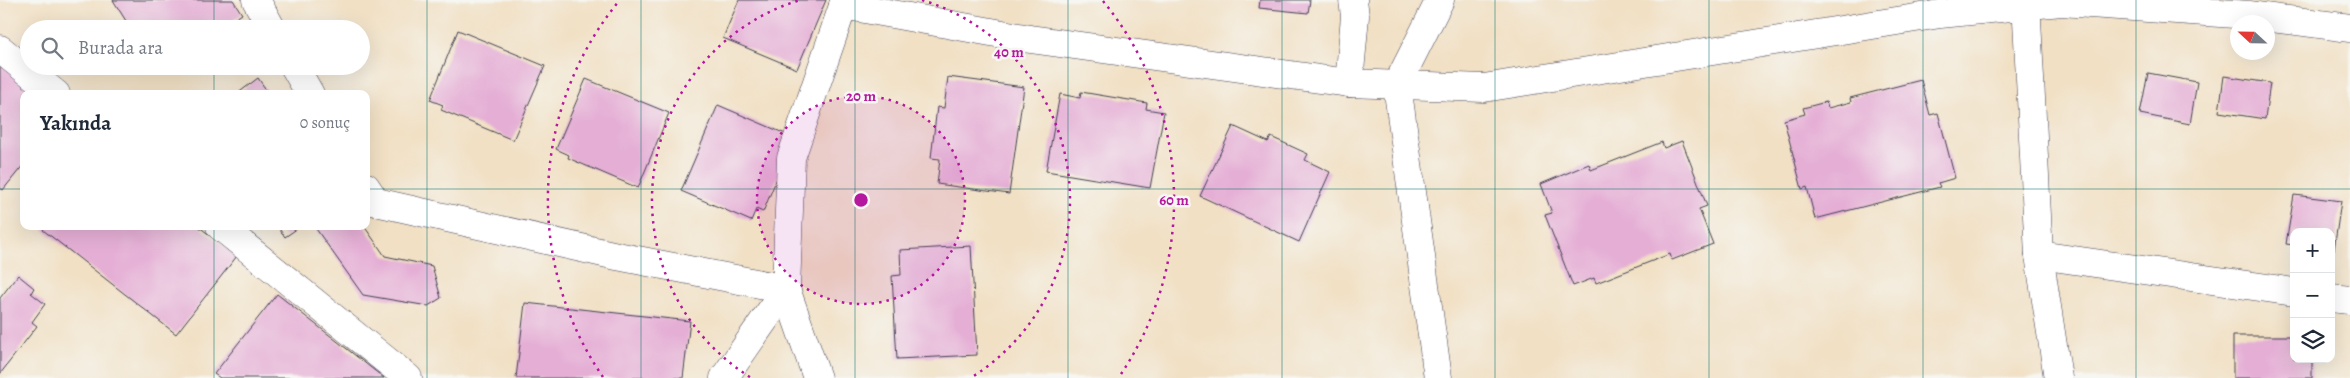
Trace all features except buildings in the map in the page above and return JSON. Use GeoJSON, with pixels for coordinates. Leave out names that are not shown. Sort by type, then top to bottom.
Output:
{"type":"FeatureCollection","features":[{"type":"Feature","properties":{"kind":"street"},"geometry":{"type":"LineString","coordinates":[[1349,83],[1355,16],[1354,0]]}},
{"type":"Feature","properties":{"kind":"street"},"geometry":{"type":"LineString","coordinates":[[1438,378],[1398,85],[1440,0]]}},
{"type":"Feature","properties":{"kind":"street"},"geometry":{"type":"LineString","coordinates":[[257,1],[267,20]]}},
{"type":"Feature","properties":{"kind":"street"},"geometry":{"type":"LineString","coordinates":[[818,378],[786,290],[791,158],[844,3],[1030,39],[1349,83],[1484,88],[1940,14],[2026,3],[2061,2],[2249,15],[2350,28]]}},
{"type":"Feature","properties":{"kind":"street"},"geometry":{"type":"LineString","coordinates":[[2026,3],[2039,256],[2058,378]]}},
{"type":"Feature","properties":{"kind":"street"},"geometry":{"type":"LineString","coordinates":[[0,49],[20,65]]}},
{"type":"Feature","properties":{"kind":"street"},"geometry":{"type":"LineString","coordinates":[[32,75],[51,90]]}},
{"type":"Feature","properties":{"kind":"street"},"geometry":{"type":"LineString","coordinates":[[299,75],[308,90]]}},
{"type":"Feature","properties":{"kind":"street"},"geometry":{"type":"LineString","coordinates":[[370,193],[376,202],[617,256],[786,290]]}},
{"type":"Feature","properties":{"kind":"street"},"geometry":{"type":"LineString","coordinates":[[225,230],[408,378]]}},
{"type":"Feature","properties":{"kind":"street"},"geometry":{"type":"LineString","coordinates":[[2039,256],[2290,291]]}},
{"type":"Feature","properties":{"kind":"street"},"geometry":{"type":"LineString","coordinates":[[724,378],[786,290]]}},
{"type":"Feature","properties":{"kind":"street"},"geometry":{"type":"LineString","coordinates":[[2335,298],[2350,300]]}}]}
